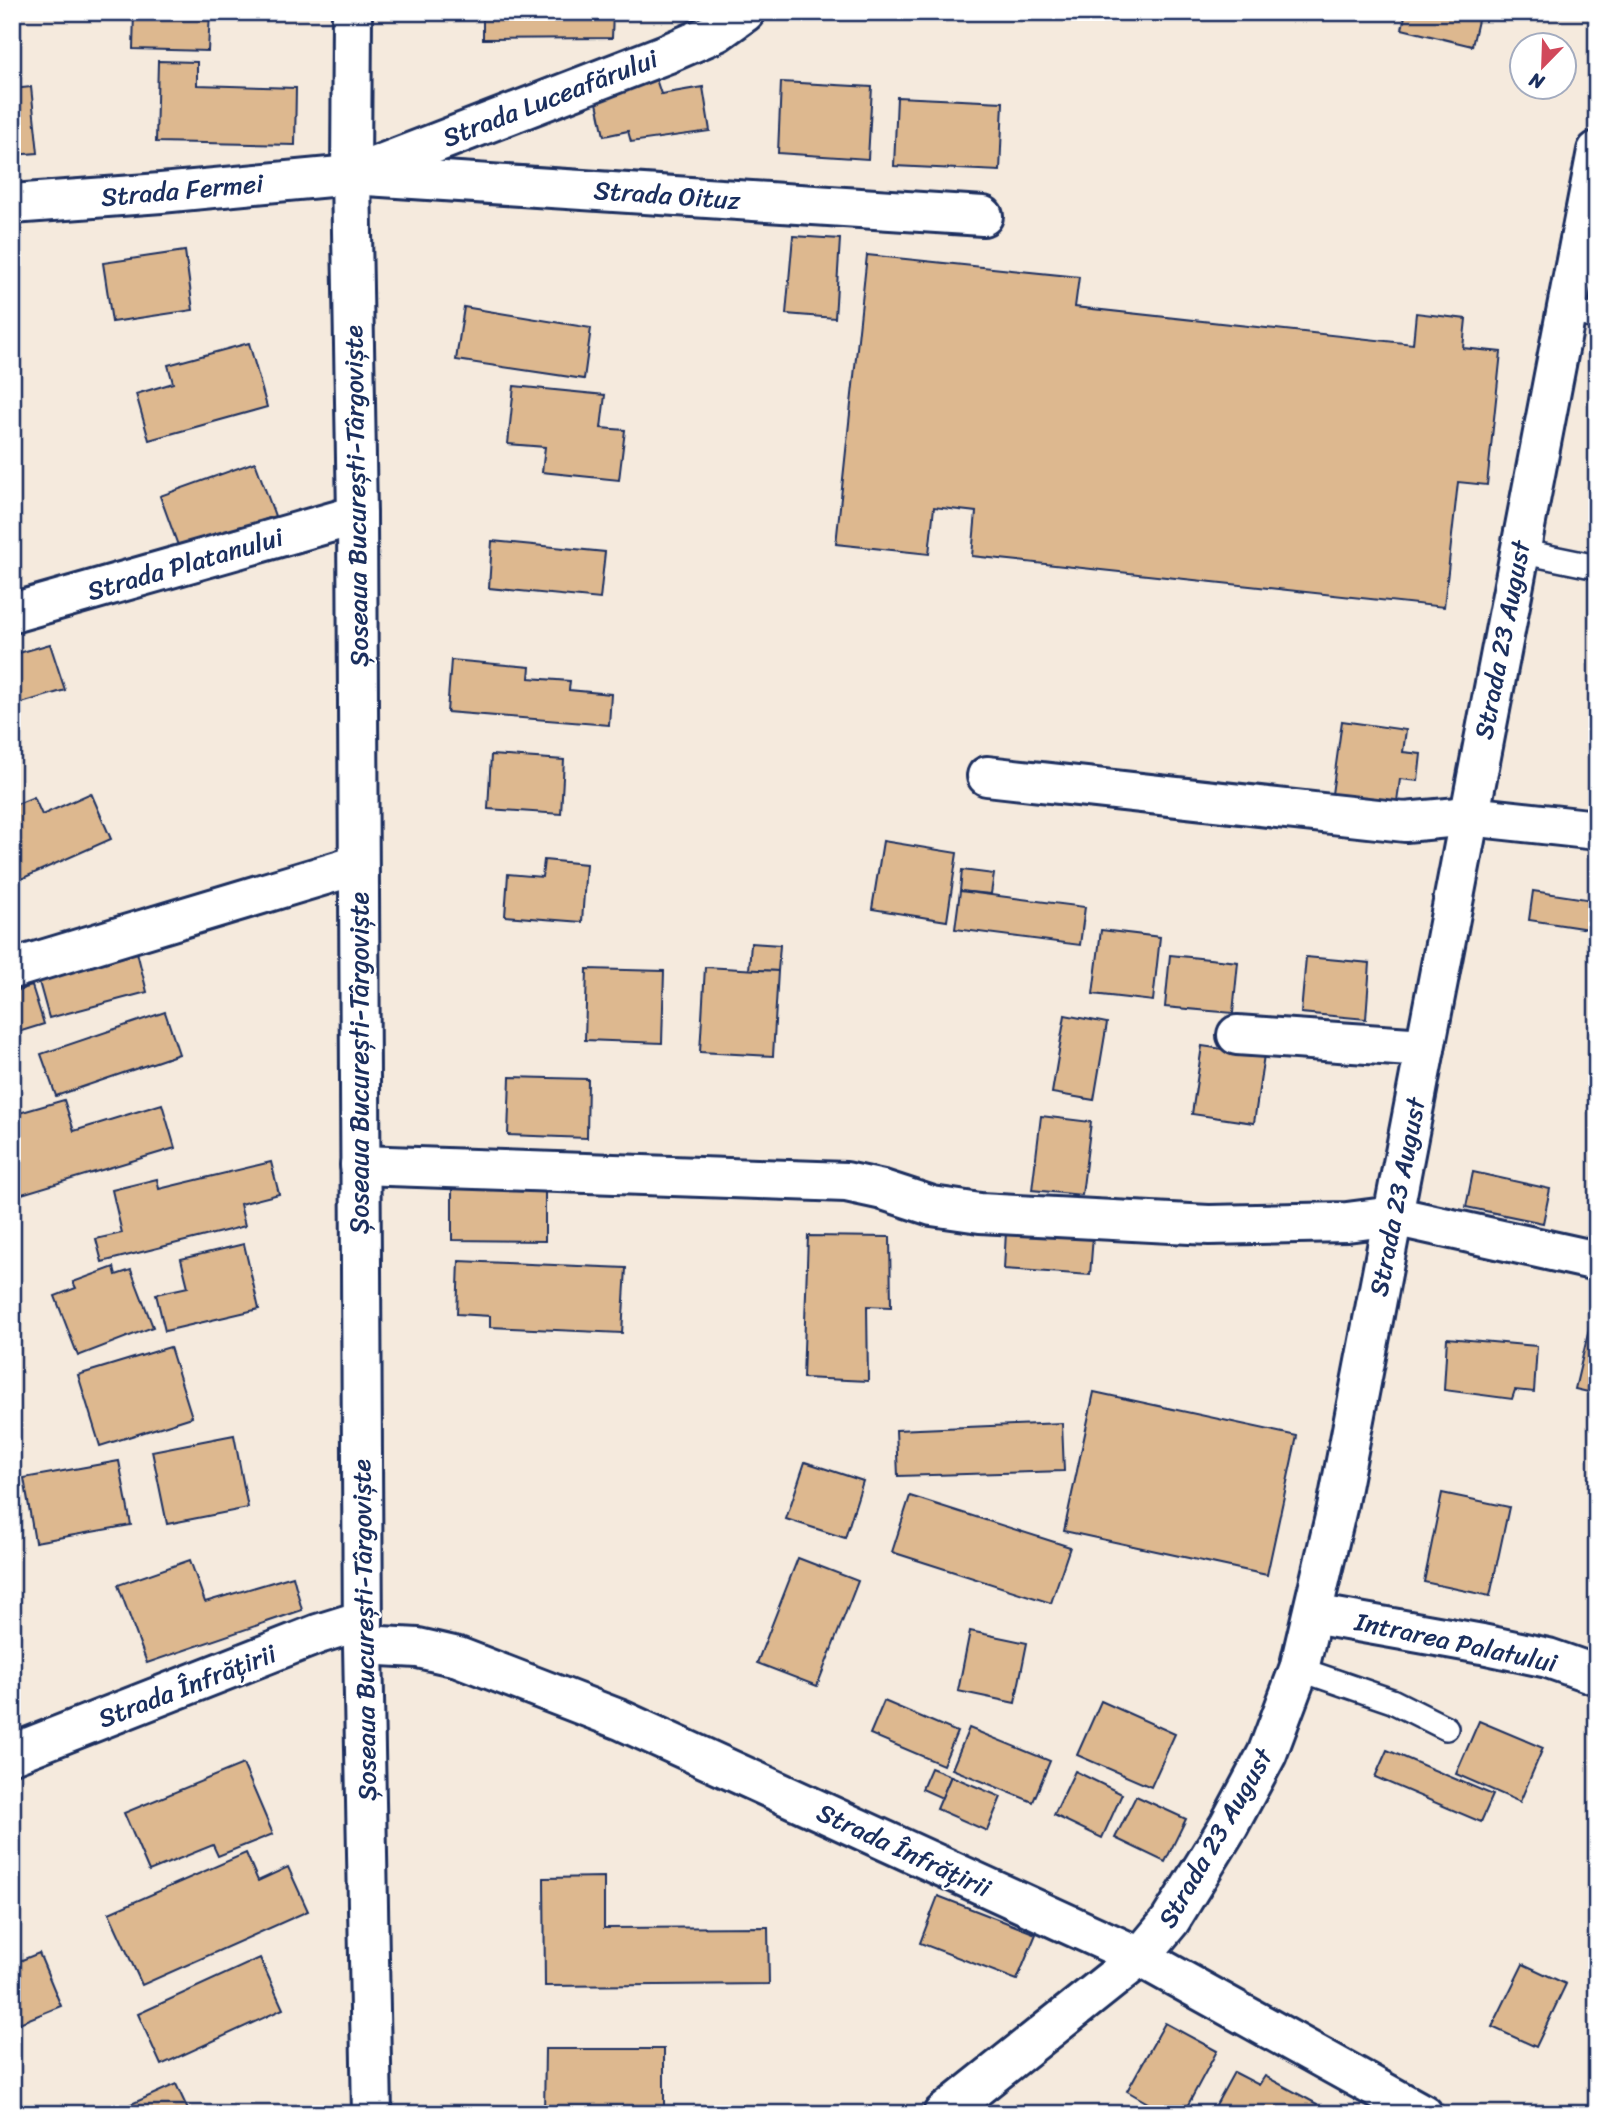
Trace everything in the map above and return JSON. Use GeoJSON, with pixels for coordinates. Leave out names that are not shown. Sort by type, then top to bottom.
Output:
{"type":"FeatureCollection","features":[{"type":"Feature","properties":{"kind":"street","name":"Șoseaua București-Târgoviște"},"geometry":{"type":"LineString","coordinates":[[352,12],[351,175],[357,514],[363,1632],[372,2114]]}},
{"type":"Feature","properties":{"kind":"street","name":"Strada Luceafărului"},"geometry":{"type":"LineString","coordinates":[[351,175],[666,54],[717,32],[745,12]]}},
{"type":"Feature","properties":{"kind":"street","name":"Strada 23 August"},"geometry":{"type":"LineString","coordinates":[[943,2114],[1140,1957],[1170,1921],[1229,1825],[1267,1754],[1299,1669],[1337,1508],[1519,551],[1581,314],[1597,151]]}},
{"type":"Feature","properties":{"kind":"street","name":"Strada Fermei"},"geometry":{"type":"LineString","coordinates":[[12,204],[351,175]]}},
{"type":"Feature","properties":{"kind":"street","name":"Strada Oituz"},"geometry":{"type":"LineString","coordinates":[[351,175],[983,216]]}},
{"type":"Feature","properties":{"kind":"street","name":"Strada Platanului"},"geometry":{"type":"LineString","coordinates":[[12,613],[357,514]]}},
{"type":"Feature","properties":{"kind":"street"},"geometry":{"type":"LineString","coordinates":[[987,776],[1405,822],[1469,816],[1597,830]]}},
{"type":"Feature","properties":{"kind":"street"},"geometry":{"type":"LineString","coordinates":[[12,969],[358,865]]}},
{"type":"Feature","properties":{"kind":"street"},"geometry":{"type":"LineString","coordinates":[[1237,1035],[1425,1048]]}},
{"type":"Feature","properties":{"kind":"street"},"geometry":{"type":"LineString","coordinates":[[360,1165],[846,1182],[883,1190],[932,1206],[968,1211],[1209,1225],[1347,1222],[1393,1216],[1597,1261]]}},
{"type":"Feature","properties":{"kind":"street","name":"Intrarea Palatului"},"geometry":{"type":"LineString","coordinates":[[1313,1614],[1535,1655],[1597,1675]]}},
{"type":"Feature","properties":{"kind":"street","name":"Strada Înfrățirii"},"geometry":{"type":"LineString","coordinates":[[12,1754],[318,1634],[363,1632],[458,1657],[621,1720],[1140,1957],[1423,2114]]}},
{"type":"Feature","properties":{"kind":"lane"},"geometry":{"type":"LineString","coordinates":[[1519,551],[1597,567]]}},
{"type":"Feature","properties":{"kind":"lane"},"geometry":{"type":"LineString","coordinates":[[1299,1669],[1392,1701],[1446,1728]]}},
{"type":"Feature","properties":{"kind":"building"},"geometry":{"type":"Polygon","coordinates":[[[134,12],[210,12],[208,51],[133,49],[134,12]]]}},
{"type":"Feature","properties":{"kind":"building"},"geometry":{"type":"Polygon","coordinates":[[[483,12],[613,12],[612,38],[483,39],[483,12]]]}},
{"type":"Feature","properties":{"kind":"building"},"geometry":{"type":"Polygon","coordinates":[[[1406,12],[1480,12],[1472,46],[1402,29],[1406,12]]]}},
{"type":"Feature","properties":{"kind":"building"},"geometry":{"type":"Polygon","coordinates":[[[158,61],[197,62],[197,85],[296,88],[295,145],[156,142],[158,61]]]}},
{"type":"Feature","properties":{"kind":"building"},"geometry":{"type":"Polygon","coordinates":[[[655,76],[661,94],[703,87],[710,131],[631,142],[628,131],[604,136],[596,98],[655,76]]]}},
{"type":"Feature","properties":{"kind":"building"},"geometry":{"type":"Polygon","coordinates":[[[781,82],[872,87],[868,159],[778,153],[781,82]]]}},
{"type":"Feature","properties":{"kind":"building"},"geometry":{"type":"Polygon","coordinates":[[[31,87],[38,153],[12,155],[12,89],[31,87]]]}},
{"type":"Feature","properties":{"kind":"building"},"geometry":{"type":"Polygon","coordinates":[[[897,97],[1003,102],[1000,171],[894,166],[897,97]]]}},
{"type":"Feature","properties":{"kind":"building"},"geometry":{"type":"Polygon","coordinates":[[[793,236],[840,239],[835,318],[786,314],[793,236]]]}},
{"type":"Feature","properties":{"kind":"building"},"geometry":{"type":"Polygon","coordinates":[[[185,251],[193,310],[112,322],[103,263],[185,251]]]}},
{"type":"Feature","properties":{"kind":"building"},"geometry":{"type":"Polygon","coordinates":[[[867,255],[1079,277],[1075,307],[1413,344],[1416,313],[1466,319],[1463,348],[1501,352],[1487,485],[1458,482],[1444,607],[972,556],[976,512],[934,507],[929,554],[836,544],[867,255]]]}},
{"type":"Feature","properties":{"kind":"building"},"geometry":{"type":"Polygon","coordinates":[[[464,307],[591,328],[584,379],[456,360],[464,307]]]}},
{"type":"Feature","properties":{"kind":"building"},"geometry":{"type":"Polygon","coordinates":[[[249,343],[267,407],[149,440],[136,394],[173,383],[168,365],[249,343]]]}},
{"type":"Feature","properties":{"kind":"building"},"geometry":{"type":"Polygon","coordinates":[[[514,386],[605,395],[601,428],[625,430],[619,480],[542,472],[545,447],[508,444],[514,386]]]}},
{"type":"Feature","properties":{"kind":"building"},"geometry":{"type":"Polygon","coordinates":[[[255,462],[275,516],[180,551],[160,496],[255,462]]]}},
{"type":"Feature","properties":{"kind":"building"},"geometry":{"type":"Polygon","coordinates":[[[492,541],[605,552],[600,599],[489,588],[492,541]]]}},
{"type":"Feature","properties":{"kind":"building"},"geometry":{"type":"Polygon","coordinates":[[[50,644],[65,690],[12,706],[12,655],[50,644]]]}},
{"type":"Feature","properties":{"kind":"building"},"geometry":{"type":"Polygon","coordinates":[[[451,660],[530,667],[529,678],[570,681],[569,690],[611,694],[609,725],[447,712],[451,660]]]}},
{"type":"Feature","properties":{"kind":"building"},"geometry":{"type":"Polygon","coordinates":[[[1342,721],[1406,730],[1403,752],[1421,754],[1418,781],[1400,779],[1397,802],[1332,794],[1342,721]]]}},
{"type":"Feature","properties":{"kind":"building"},"geometry":{"type":"Polygon","coordinates":[[[491,755],[564,760],[561,814],[488,809],[491,755]]]}},
{"type":"Feature","properties":{"kind":"building"},"geometry":{"type":"Polygon","coordinates":[[[91,793],[111,839],[12,883],[12,806],[34,797],[42,815],[91,793]]]}},
{"type":"Feature","properties":{"kind":"building"},"geometry":{"type":"Polygon","coordinates":[[[883,841],[957,853],[947,921],[872,909],[883,841]]]}},
{"type":"Feature","properties":{"kind":"building"},"geometry":{"type":"Polygon","coordinates":[[[544,860],[586,864],[582,922],[505,916],[508,874],[542,877],[544,860]]]}},
{"type":"Feature","properties":{"kind":"building"},"geometry":{"type":"Polygon","coordinates":[[[962,870],[994,874],[991,894],[960,891],[962,870]]]}},
{"type":"Feature","properties":{"kind":"building"},"geometry":{"type":"Polygon","coordinates":[[[960,891],[1085,907],[1080,945],[955,929],[960,891]]]}},
{"type":"Feature","properties":{"kind":"building"},"geometry":{"type":"Polygon","coordinates":[[[1533,891],[1593,900],[1589,929],[1529,920],[1533,891]]]}},
{"type":"Feature","properties":{"kind":"building"},"geometry":{"type":"Polygon","coordinates":[[[1101,930],[1160,937],[1153,1001],[1093,994],[1101,930]]]}},
{"type":"Feature","properties":{"kind":"building"},"geometry":{"type":"Polygon","coordinates":[[[751,943],[780,945],[778,971],[749,970],[751,943]]]}},
{"type":"Feature","properties":{"kind":"building"},"geometry":{"type":"Polygon","coordinates":[[[135,944],[147,992],[49,1018],[36,971],[135,944]]]}},
{"type":"Feature","properties":{"kind":"building"},"geometry":{"type":"Polygon","coordinates":[[[1170,955],[1238,962],[1233,1013],[1165,1007],[1170,955]]]}},
{"type":"Feature","properties":{"kind":"building"},"geometry":{"type":"Polygon","coordinates":[[[1306,957],[1370,963],[1366,1019],[1301,1013],[1306,957]]]}},
{"type":"Feature","properties":{"kind":"building"},"geometry":{"type":"Polygon","coordinates":[[[705,967],[778,971],[773,1056],[700,1052],[705,967]]]}},
{"type":"Feature","properties":{"kind":"building"},"geometry":{"type":"Polygon","coordinates":[[[587,969],[664,971],[662,1043],[585,1040],[587,969]]]}},
{"type":"Feature","properties":{"kind":"building"},"geometry":{"type":"Polygon","coordinates":[[[32,986],[44,1024],[12,1034],[12,992],[32,986]]]}},
{"type":"Feature","properties":{"kind":"building"},"geometry":{"type":"Polygon","coordinates":[[[165,1012],[179,1054],[56,1096],[41,1054],[165,1012]]]}},
{"type":"Feature","properties":{"kind":"building"},"geometry":{"type":"Polygon","coordinates":[[[1065,1015],[1107,1023],[1094,1100],[1052,1093],[1065,1015]]]}},
{"type":"Feature","properties":{"kind":"building"},"geometry":{"type":"Polygon","coordinates":[[[1202,1046],[1264,1055],[1254,1123],[1192,1114],[1202,1046]]]}},
{"type":"Feature","properties":{"kind":"building"},"geometry":{"type":"Polygon","coordinates":[[[510,1077],[588,1079],[587,1138],[508,1135],[510,1077]]]}},
{"type":"Feature","properties":{"kind":"building"},"geometry":{"type":"Polygon","coordinates":[[[64,1100],[74,1131],[162,1104],[175,1148],[12,1197],[12,1115],[64,1100]]]}},
{"type":"Feature","properties":{"kind":"building"},"geometry":{"type":"Polygon","coordinates":[[[1041,1116],[1091,1122],[1082,1195],[1032,1190],[1041,1116]]]}},
{"type":"Feature","properties":{"kind":"building"},"geometry":{"type":"Polygon","coordinates":[[[271,1162],[279,1194],[240,1204],[245,1226],[102,1262],[96,1239],[122,1233],[112,1190],[157,1179],[159,1189],[271,1162]]]}},
{"type":"Feature","properties":{"kind":"building"},"geometry":{"type":"Polygon","coordinates":[[[1473,1172],[1550,1189],[1543,1223],[1466,1207],[1473,1172]]]}},
{"type":"Feature","properties":{"kind":"building"},"geometry":{"type":"Polygon","coordinates":[[[452,1186],[545,1187],[545,1241],[452,1240],[452,1186]]]}},
{"type":"Feature","properties":{"kind":"building"},"geometry":{"type":"Polygon","coordinates":[[[1006,1231],[1093,1236],[1090,1275],[1004,1269],[1006,1231]]]}},
{"type":"Feature","properties":{"kind":"building"},"geometry":{"type":"Polygon","coordinates":[[[808,1236],[890,1237],[891,1307],[867,1306],[868,1381],[803,1378],[808,1236]]]}},
{"type":"Feature","properties":{"kind":"building"},"geometry":{"type":"Polygon","coordinates":[[[244,1244],[259,1309],[165,1331],[156,1294],[188,1287],[181,1259],[244,1244]]]}},
{"type":"Feature","properties":{"kind":"building"},"geometry":{"type":"Polygon","coordinates":[[[459,1261],[626,1268],[622,1333],[490,1327],[490,1316],[457,1314],[459,1261]]]}},
{"type":"Feature","properties":{"kind":"building"},"geometry":{"type":"Polygon","coordinates":[[[114,1267],[116,1275],[131,1270],[153,1327],[78,1356],[55,1296],[76,1288],[73,1282],[114,1267]]]}},
{"type":"Feature","properties":{"kind":"building"},"geometry":{"type":"Polygon","coordinates":[[[1590,1325],[1597,1327],[1597,1394],[1575,1389],[1590,1325]]]}},
{"type":"Feature","properties":{"kind":"building"},"geometry":{"type":"Polygon","coordinates":[[[1447,1338],[1537,1346],[1534,1392],[1515,1390],[1512,1399],[1444,1390],[1447,1338]]]}},
{"type":"Feature","properties":{"kind":"building"},"geometry":{"type":"Polygon","coordinates":[[[170,1347],[192,1417],[100,1446],[78,1375],[170,1347]]]}},
{"type":"Feature","properties":{"kind":"building"},"geometry":{"type":"Polygon","coordinates":[[[1094,1392],[1297,1436],[1267,1575],[1064,1531],[1094,1392]]]}},
{"type":"Feature","properties":{"kind":"building"},"geometry":{"type":"Polygon","coordinates":[[[1062,1423],[1064,1471],[898,1476],[896,1430],[1062,1423]]]}},
{"type":"Feature","properties":{"kind":"building"},"geometry":{"type":"Polygon","coordinates":[[[234,1435],[248,1508],[167,1524],[152,1451],[234,1435]]]}},
{"type":"Feature","properties":{"kind":"building"},"geometry":{"type":"Polygon","coordinates":[[[119,1461],[131,1525],[35,1542],[24,1478],[119,1461]]]}},
{"type":"Feature","properties":{"kind":"building"},"geometry":{"type":"Polygon","coordinates":[[[805,1462],[863,1481],[845,1538],[786,1519],[805,1462]]]}},
{"type":"Feature","properties":{"kind":"building"},"geometry":{"type":"Polygon","coordinates":[[[1442,1493],[1509,1507],[1490,1596],[1424,1582],[1442,1493]]]}},
{"type":"Feature","properties":{"kind":"building"},"geometry":{"type":"Polygon","coordinates":[[[910,1496],[1070,1547],[1051,1603],[892,1552],[910,1496]]]}},
{"type":"Feature","properties":{"kind":"building"},"geometry":{"type":"Polygon","coordinates":[[[798,1558],[858,1581],[817,1686],[757,1663],[798,1558]]]}},
{"type":"Feature","properties":{"kind":"building"},"geometry":{"type":"Polygon","coordinates":[[[190,1560],[205,1602],[293,1576],[302,1610],[147,1663],[118,1585],[190,1560]]]}},
{"type":"Feature","properties":{"kind":"building"},"geometry":{"type":"Polygon","coordinates":[[[970,1631],[1027,1643],[1015,1703],[958,1691],[970,1631]]]}},
{"type":"Feature","properties":{"kind":"building"},"geometry":{"type":"Polygon","coordinates":[[[884,1701],[957,1732],[943,1765],[870,1734],[884,1701]]]}},
{"type":"Feature","properties":{"kind":"building"},"geometry":{"type":"Polygon","coordinates":[[[1101,1701],[1175,1734],[1151,1787],[1077,1755],[1101,1701]]]}},
{"type":"Feature","properties":{"kind":"building"},"geometry":{"type":"Polygon","coordinates":[[[1479,1721],[1543,1748],[1520,1802],[1456,1774],[1479,1721]]]}},
{"type":"Feature","properties":{"kind":"building"},"geometry":{"type":"Polygon","coordinates":[[[969,1728],[1050,1761],[1033,1802],[952,1769],[969,1728]]]}},
{"type":"Feature","properties":{"kind":"building"},"geometry":{"type":"Polygon","coordinates":[[[1387,1750],[1493,1795],[1481,1822],[1375,1777],[1387,1750]]]}},
{"type":"Feature","properties":{"kind":"building"},"geometry":{"type":"Polygon","coordinates":[[[243,1764],[273,1834],[218,1856],[213,1845],[149,1871],[124,1813],[243,1764]]]}},
{"type":"Feature","properties":{"kind":"building"},"geometry":{"type":"Polygon","coordinates":[[[931,1768],[951,1776],[942,1798],[922,1789],[931,1768]]]}},
{"type":"Feature","properties":{"kind":"building"},"geometry":{"type":"Polygon","coordinates":[[[1075,1771],[1122,1794],[1102,1838],[1054,1815],[1075,1771]]]}},
{"type":"Feature","properties":{"kind":"building"},"geometry":{"type":"Polygon","coordinates":[[[951,1776],[1001,1797],[987,1831],[937,1809],[951,1776]]]}},
{"type":"Feature","properties":{"kind":"building"},"geometry":{"type":"Polygon","coordinates":[[[1136,1796],[1186,1819],[1165,1862],[1115,1838],[1136,1796]]]}},
{"type":"Feature","properties":{"kind":"building"},"geometry":{"type":"Polygon","coordinates":[[[246,1853],[258,1881],[288,1867],[308,1911],[142,1985],[109,1913],[246,1853]]]}},
{"type":"Feature","properties":{"kind":"building"},"geometry":{"type":"Polygon","coordinates":[[[604,1877],[604,1928],[768,1927],[769,1984],[545,1986],[544,1878],[604,1877]]]}},
{"type":"Feature","properties":{"kind":"building"},"geometry":{"type":"Polygon","coordinates":[[[938,1896],[1036,1934],[1017,1980],[920,1943],[938,1896]]]}},
{"type":"Feature","properties":{"kind":"building"},"geometry":{"type":"Polygon","coordinates":[[[39,1953],[61,2006],[12,2026],[12,1964],[39,1953]]]}},
{"type":"Feature","properties":{"kind":"building"},"geometry":{"type":"Polygon","coordinates":[[[260,1958],[283,2009],[161,2065],[138,2014],[260,1958]]]}},
{"type":"Feature","properties":{"kind":"building"},"geometry":{"type":"Polygon","coordinates":[[[1523,1964],[1566,1984],[1536,2047],[1492,2027],[1523,1964]]]}},
{"type":"Feature","properties":{"kind":"building"},"geometry":{"type":"Polygon","coordinates":[[[1165,2023],[1217,2051],[1183,2114],[1167,2114],[1127,2091],[1165,2023]]]}},
{"type":"Feature","properties":{"kind":"building"},"geometry":{"type":"Polygon","coordinates":[[[545,2049],[664,2049],[664,2114],[544,2114],[545,2049]]]}},
{"type":"Feature","properties":{"kind":"building"},"geometry":{"type":"Polygon","coordinates":[[[1234,2072],[1259,2085],[1265,2076],[1317,2104],[1312,2114],[1211,2114],[1234,2072]]]}},
{"type":"Feature","properties":{"kind":"building"},"geometry":{"type":"Polygon","coordinates":[[[176,2084],[190,2114],[109,2114],[176,2084]]]}}]}
